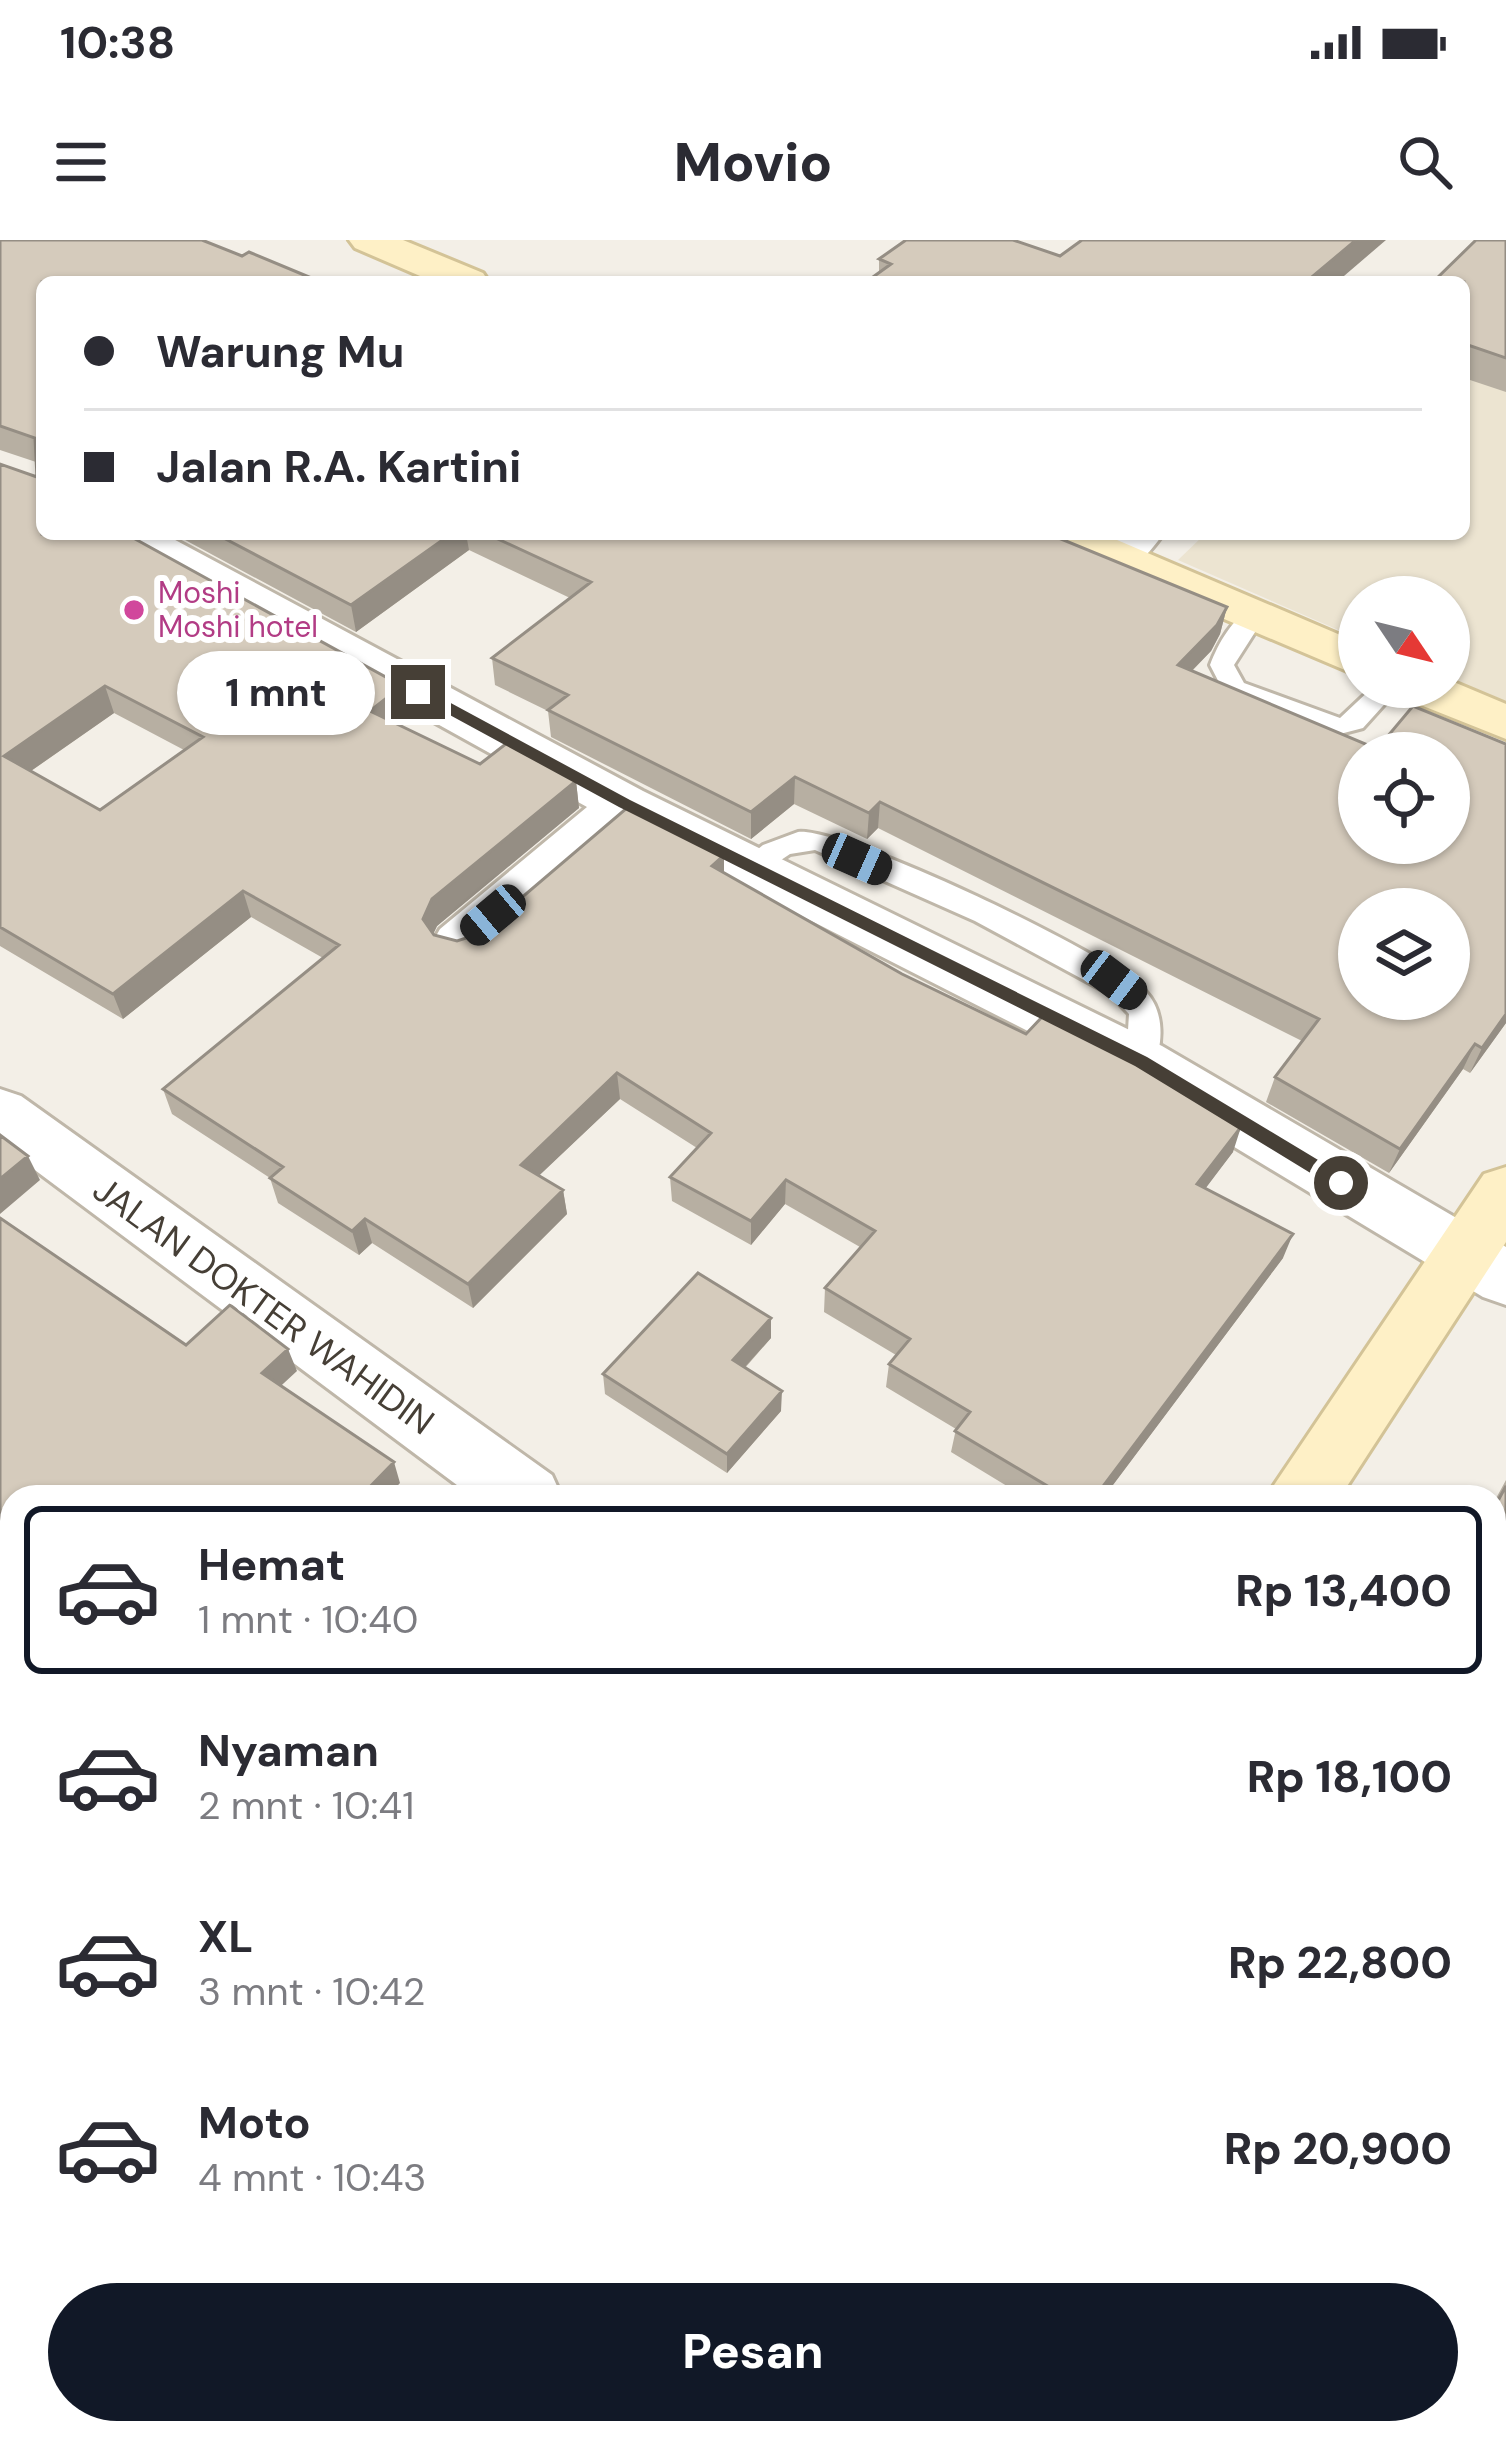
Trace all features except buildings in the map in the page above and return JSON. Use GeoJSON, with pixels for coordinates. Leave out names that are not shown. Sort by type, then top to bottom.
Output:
{"type":"FeatureCollection","features":[{"type":"Feature","properties":{"kind":"main road"},"geometry":{"type":"LineString","coordinates":[[368,240],[455,276]]}},
{"type":"Feature","properties":{"kind":"main road"},"geometry":{"type":"LineString","coordinates":[[1096,540],[1128,546],[1254,615],[1338,652]]}},
{"type":"Feature","properties":{"kind":"main road"},"geometry":{"type":"LineString","coordinates":[[1469,708],[1506,724]]}},
{"type":"Feature","properties":{"kind":"main road"},"geometry":{"type":"LineString","coordinates":[[1311,1485],[1484,1267],[1506,1191]]}},
{"type":"Feature","properties":{"kind":"street"},"geometry":{"type":"LineString","coordinates":[[140,540],[624,804],[1141,1062],[1484,1267]]}},
{"type":"Feature","properties":{"kind":"street"},"geometry":{"type":"LineString","coordinates":[[460,943],[624,804]]}},
{"type":"Feature","properties":{"kind":"street","name":"JALAN DOKTER WAHIDIN"},"geometry":{"type":"LineString","coordinates":[[0,1112],[511,1485]]}},
{"type":"Feature","properties":{"kind":"lane"},"geometry":{"type":"LineString","coordinates":[[1254,615],[1222,665],[1222,674],[1234,688],[1340,726],[1354,722],[1367,708]]}},
{"type":"Feature","properties":{"kind":"shaded area"},"geometry":{"type":"Polygon","coordinates":[[[1470,306],[1506,319],[1506,703],[1470,687],[1470,576],[1338,576],[1338,630],[1178,560],[1199,540],[1470,540],[1470,306]]]}},
{"type":"Feature","properties":{"kind":"place","name":"Moshi Moshi hotel"},"geometry":{"type":"Point","coordinates":[134,610]}},
{"type":"Feature","properties":{"kind":"route"},"geometry":{"type":"LineString","coordinates":[[418,692],[624,804],[1141,1062],[1341,1183]]}}]}
